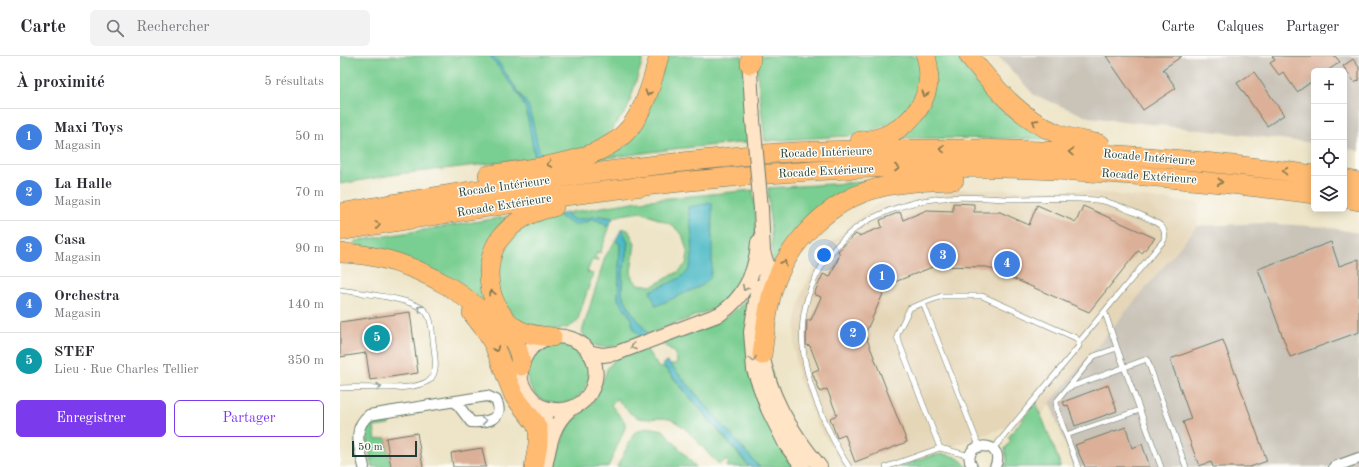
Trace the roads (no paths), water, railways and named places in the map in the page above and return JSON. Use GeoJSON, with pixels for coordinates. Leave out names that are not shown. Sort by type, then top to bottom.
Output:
{"type":"FeatureCollection","features":[{"type":"Feature","properties":{"kind":"highway"},"geometry":{"type":"LineString","coordinates":[[340,202],[573,160],[598,152],[621,136],[634,123],[644,105],[659,56]]}},
{"type":"Feature","properties":{"kind":"highway"},"geometry":{"type":"LineString","coordinates":[[612,170],[698,152],[883,138],[902,127],[918,109],[925,95],[929,78],[926,56]]}},
{"type":"Feature","properties":{"kind":"highway"},"geometry":{"type":"LineString","coordinates":[[969,56],[1009,102],[1025,116],[1040,125],[1057,134],[1152,157]]}},
{"type":"Feature","properties":{"kind":"highway","name":"Rocade Intérieure"},"geometry":{"type":"LineString","coordinates":[[340,213],[485,188],[612,170],[766,154],[872,150],[994,149],[1152,157],[1257,167],[1311,175]]}},
{"type":"Feature","properties":{"kind":"highway","name":"Rocade Extérieure"},"geometry":{"type":"LineString","coordinates":[[340,232],[594,191],[732,177],[875,168],[995,168],[1153,176],[1311,194]]}},
{"type":"Feature","properties":{"kind":"highway"},"geometry":{"type":"LineString","coordinates":[[552,337],[529,334],[519,330],[502,316],[494,302],[490,286],[490,268],[493,250],[501,237],[519,219],[544,209],[572,204],[720,186],[798,179],[825,171]]}},
{"type":"Feature","properties":{"kind":"highway"},"geometry":{"type":"LineString","coordinates":[[762,355],[773,290],[784,264],[796,245],[816,222],[842,204],[859,195],[877,188],[919,182],[995,178],[1076,180],[1153,176]]}},
{"type":"Feature","properties":{"kind":"highway"},"geometry":{"type":"LineString","coordinates":[[1347,180],[1359,182]]}},
{"type":"Feature","properties":{"kind":"highway"},"geometry":{"type":"LineString","coordinates":[[1347,199],[1359,201]]}},
{"type":"Feature","properties":{"kind":"highway"},"geometry":{"type":"LineString","coordinates":[[340,253],[374,257],[395,262],[448,286],[504,329],[518,347],[521,366]]}},
{"type":"Feature","properties":{"kind":"highway"},"geometry":{"type":"LineString","coordinates":[[433,279],[467,308],[486,331],[494,344],[514,396],[535,423],[538,430],[538,444],[534,467]]}},
{"type":"Feature","properties":{"kind":"main road"},"geometry":{"type":"LineString","coordinates":[[750,58],[763,251],[751,332],[752,352],[760,388],[768,409],[797,438],[820,467]]}},
{"type":"Feature","properties":{"kind":"main road"},"geometry":{"type":"LineString","coordinates":[[588,352],[603,356],[617,353],[720,314],[734,305],[749,280],[756,258],[760,209]]}},
{"type":"Feature","properties":{"kind":"main road"},"geometry":{"type":"LineString","coordinates":[[763,251],[767,264],[759,332],[762,355],[782,423],[786,444],[803,467]]}},
{"type":"Feature","properties":{"kind":"main road"},"geometry":{"type":"LineString","coordinates":[[545,467],[554,429],[561,417],[584,400],[594,385],[596,374],[594,362],[588,352],[575,340],[560,336],[541,340],[525,355],[521,366],[523,388],[529,398],[548,410],[559,411],[570,409]]}},
{"type":"Feature","properties":{"kind":"main road"},"geometry":{"type":"LineString","coordinates":[[538,405],[544,414],[547,427],[539,467]]}},
{"type":"Feature","properties":{"kind":"main road"},"geometry":{"type":"LineString","coordinates":[[782,423],[810,467]]}},
{"type":"Feature","properties":{"kind":"main road"},"geometry":{"type":"LineString","coordinates":[[782,423],[830,467]]}},
{"type":"Feature","properties":{"kind":"street"},"geometry":{"type":"LineString","coordinates":[[364,467],[358,433],[359,426],[369,415],[455,401]]}},
{"type":"Feature","properties":{"kind":"street"},"geometry":{"type":"LineString","coordinates":[[972,467],[970,456],[972,452],[979,446],[985,446],[993,449],[997,457],[995,467]]}},
{"type":"Feature","properties":{"kind":"street"},"geometry":{"type":"LineString","coordinates":[[1334,467],[1359,458]]}},
{"type":"Feature","properties":{"kind":"lane"},"geometry":{"type":"LineString","coordinates":[[849,467],[824,421],[806,374],[802,346],[802,320],[809,293],[834,248],[854,230],[871,219],[898,208],[922,201],[952,198],[1104,201],[1133,212],[1161,226],[1165,232],[1164,240],[1105,313],[1079,342],[1079,346],[993,449]]}},
{"type":"Feature","properties":{"kind":"lane"},"geometry":{"type":"LineString","coordinates":[[340,290],[408,302],[422,308],[426,312],[430,323],[436,366],[430,380],[420,384],[401,387],[340,388]]}},
{"type":"Feature","properties":{"kind":"lane"},"geometry":{"type":"LineString","coordinates":[[940,448],[898,338],[898,332],[910,308],[942,296],[982,296],[1076,338],[1079,342]]}},
{"type":"Feature","properties":{"kind":"lane"},"geometry":{"type":"LineString","coordinates":[[923,303],[979,446]]}},
{"type":"Feature","properties":{"kind":"lane"},"geometry":{"type":"LineString","coordinates":[[1105,313],[1161,467]]}},
{"type":"Feature","properties":{"kind":"lane"},"geometry":{"type":"LineString","coordinates":[[1078,467],[1057,410],[1056,402],[1094,356],[1117,348]]}},
{"type":"Feature","properties":{"kind":"lane"},"geometry":{"type":"LineString","coordinates":[[1068,388],[1147,360],[1186,467]]}},
{"type":"Feature","properties":{"kind":"lane"},"geometry":{"type":"LineString","coordinates":[[1066,435],[1140,410]]}},
{"type":"Feature","properties":{"kind":"lane"},"geometry":{"type":"LineString","coordinates":[[886,467],[940,448],[970,456]]}},
{"type":"Feature","properties":{"kind":"water"},"geometry":{"type":"Polygon","coordinates":[[[490,56],[494,56],[529,107],[541,159],[535,159],[526,109],[519,95],[490,56]]]}},
{"type":"Feature","properties":{"kind":"water"},"geometry":{"type":"Polygon","coordinates":[[[712,203],[712,266],[710,278],[703,285],[656,306],[650,291],[672,282],[684,275],[689,270],[692,253],[692,232],[688,207],[712,203]]]}},
{"type":"Feature","properties":{"kind":"water"},"geometry":{"type":"Polygon","coordinates":[[[566,213],[574,220],[600,216],[613,218],[608,227],[604,223],[596,220],[574,225],[557,215],[566,213]]]}},
{"type":"Feature","properties":{"kind":"water"},"geometry":{"type":"Polygon","coordinates":[[[622,228],[628,243],[622,278],[622,294],[631,311],[648,334],[641,337],[634,329],[630,316],[618,299],[620,245],[616,240],[622,228]]]}},
{"type":"Feature","properties":{"kind":"water"},"geometry":{"type":"Polygon","coordinates":[[[668,362],[759,467],[750,467],[662,364],[668,362]]]}},
{"type":"Feature","properties":{"kind":"place","name":"Casa"},"geometry":{"type":"Point","coordinates":[943,256]}},
{"type":"Feature","properties":{"kind":"place","name":"Orchestra"},"geometry":{"type":"Point","coordinates":[1007,264]}},
{"type":"Feature","properties":{"kind":"place","name":"Maxi Toys"},"geometry":{"type":"Point","coordinates":[882,277]}},
{"type":"Feature","properties":{"kind":"place","name":"La Halle"},"geometry":{"type":"Point","coordinates":[853,334]}},
{"type":"Feature","properties":{"kind":"place","name":"STEF"},"geometry":{"type":"Point","coordinates":[377,338]}}]}
